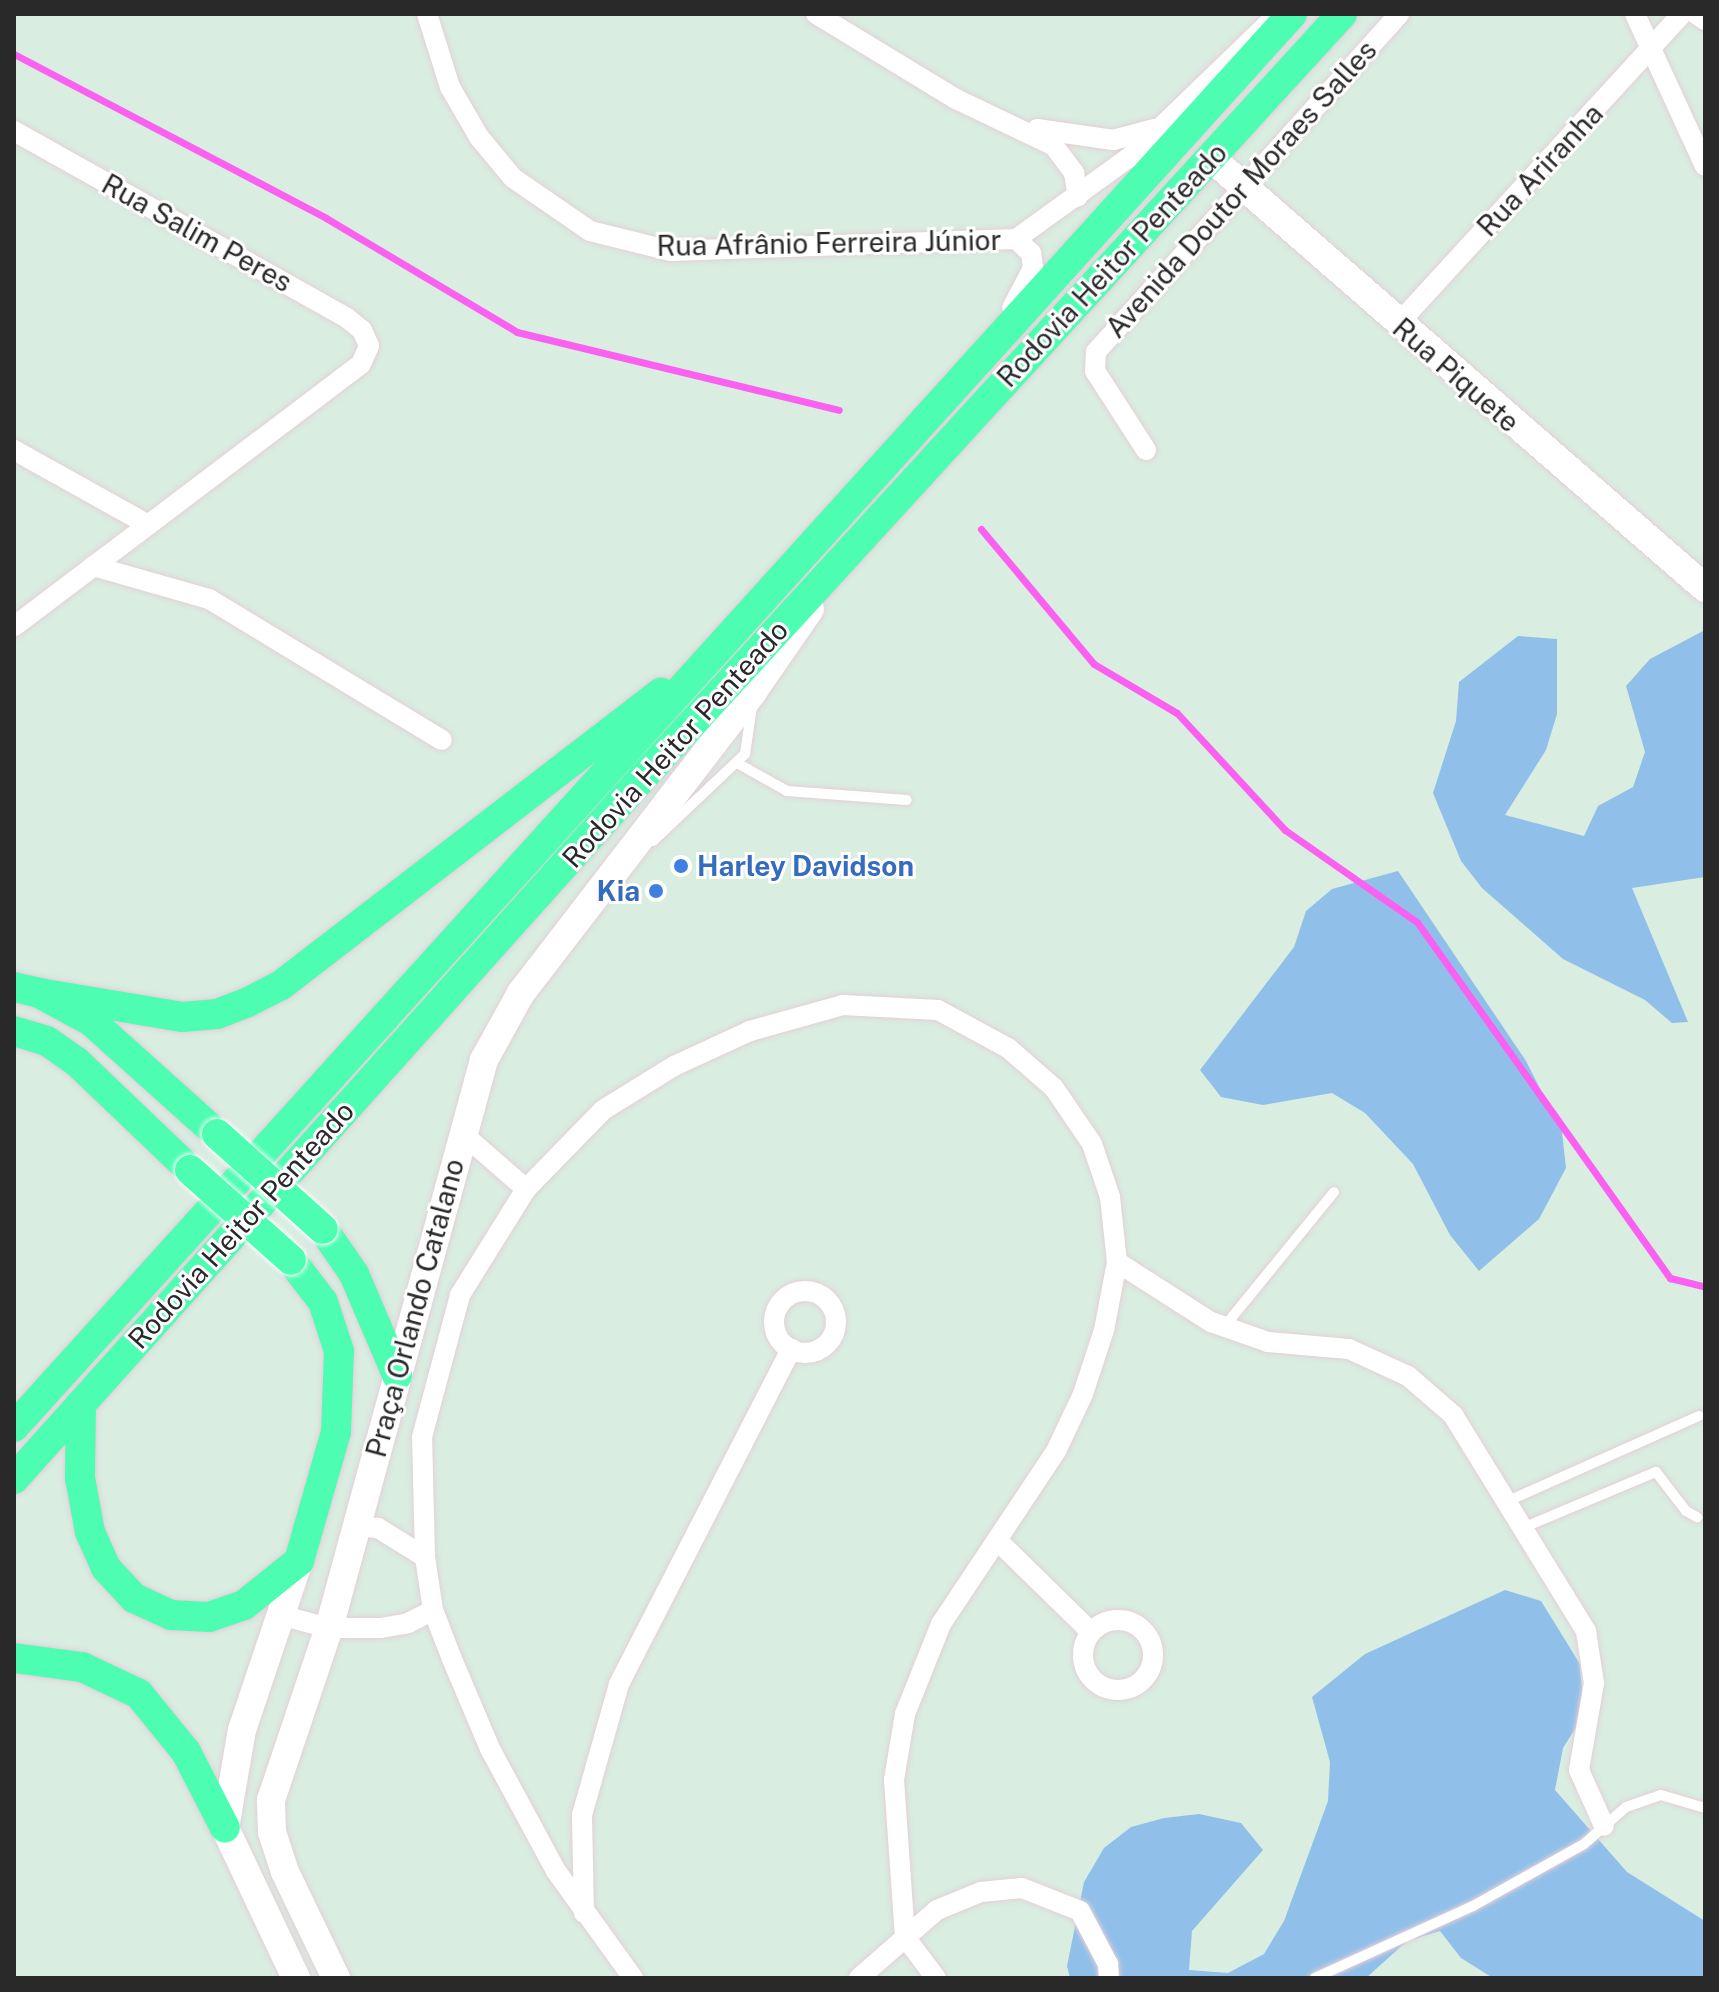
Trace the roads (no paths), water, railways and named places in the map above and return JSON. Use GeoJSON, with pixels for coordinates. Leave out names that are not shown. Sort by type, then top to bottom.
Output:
{"type":"FeatureCollection","features":[{"type":"Feature","properties":{"kind":"main road","name":"Rodovia Heitor Penteado"},"geometry":{"type":"LineString","coordinates":[[14,1427],[1292,14]]}},
{"type":"Feature","properties":{"kind":"main road","name":"Rodovia Heitor Penteado"},"geometry":{"type":"LineString","coordinates":[[14,1479],[852,549],[1342,14]]}},
{"type":"Feature","properties":{"kind":"main road","name":"Rua Piquete"},"geometry":{"type":"LineString","coordinates":[[1211,158],[1397,325],[1705,588]]}},
{"type":"Feature","properties":{"kind":"main road"},"geometry":{"type":"LineString","coordinates":[[463,1134],[484,1060],[521,993],[752,693],[852,549]]}},
{"type":"Feature","properties":{"kind":"main road"},"geometry":{"type":"LineString","coordinates":[[27,990],[183,1017],[217,1014],[269,991],[722,645]]}},
{"type":"Feature","properties":{"kind":"main road"},"geometry":{"type":"LineString","coordinates":[[27,990],[91,1021],[323,1229],[354,1274],[397,1375]]}},
{"type":"Feature","properties":{"kind":"main road"},"geometry":{"type":"LineString","coordinates":[[14,1031],[47,1041],[77,1062],[190,1170],[291,1260],[323,1302],[339,1351],[336,1432],[299,1561],[242,1730],[225,1828]]}},
{"type":"Feature","properties":{"kind":"main road","name":"Praça Orlando Catalano"},"geometry":{"type":"LineString","coordinates":[[336,1978],[285,1872],[272,1832],[271,1800],[329,1628],[463,1134]]}},
{"type":"Feature","properties":{"kind":"main road"},"geometry":{"type":"LineString","coordinates":[[14,1404],[72,1360]]}},
{"type":"Feature","properties":{"kind":"main road"},"geometry":{"type":"LineString","coordinates":[[81,1404],[80,1478],[90,1532],[106,1568],[134,1598],[171,1615],[209,1617],[244,1605],[299,1561]]}},
{"type":"Feature","properties":{"kind":"main road"},"geometry":{"type":"LineString","coordinates":[[14,1658],[82,1667],[139,1694],[186,1752],[296,1978]]}},
{"type":"Feature","properties":{"kind":"street","name":"Rua Afrânio Ferreira Júnior"},"geometry":{"type":"LineString","coordinates":[[427,14],[450,87],[479,137],[513,178],[590,231],[671,251],[1016,239],[1078,197],[1164,126],[1279,14]]}},
{"type":"Feature","properties":{"kind":"street"},"geometry":{"type":"LineString","coordinates":[[816,14],[1002,121],[1054,146],[1066,157],[1078,197]]}},
{"type":"Feature","properties":{"kind":"street","name":"Avenida Doutor Moraes Salles"},"geometry":{"type":"LineString","coordinates":[[1146,450],[1095,371],[1093,358],[1119,321],[1399,14]]}},
{"type":"Feature","properties":{"kind":"street"},"geometry":{"type":"LineString","coordinates":[[1635,14],[1705,166]]}},
{"type":"Feature","properties":{"kind":"street","name":"Rua Ariranha"},"geometry":{"type":"LineString","coordinates":[[1397,325],[1682,14]]}},
{"type":"Feature","properties":{"kind":"street"},"geometry":{"type":"LineString","coordinates":[[1696,14],[1705,20]]}},
{"type":"Feature","properties":{"kind":"street"},"geometry":{"type":"LineString","coordinates":[[1002,121],[1113,140],[1164,126]]}},
{"type":"Feature","properties":{"kind":"street","name":"Rua Salim Peres"},"geometry":{"type":"LineString","coordinates":[[14,131],[347,318],[362,330],[369,346],[361,364],[149,525]]}},
{"type":"Feature","properties":{"kind":"street","name":"Rua Afrânio Ferreira Júnior"},"geometry":{"type":"LineString","coordinates":[[988,351],[1033,268],[1031,253],[1016,239]]}},
{"type":"Feature","properties":{"kind":"street"},"geometry":{"type":"LineString","coordinates":[[14,450],[149,525],[14,626]]}},
{"type":"Feature","properties":{"kind":"street"},"geometry":{"type":"LineString","coordinates":[[93,566],[209,599],[442,740]]}},
{"type":"Feature","properties":{"kind":"street"},"geometry":{"type":"LineString","coordinates":[[526,1189],[603,1110],[674,1066],[750,1031],[843,1005],[938,1010],[1008,1048],[1054,1088],[1092,1144],[1110,1197],[1117,1262],[1104,1330],[1083,1394],[1056,1451],[941,1624],[905,1714],[894,1780],[905,1937],[936,1978]]}},
{"type":"Feature","properties":{"kind":"street","name":"Praça Orlando Catalano"},"geometry":{"type":"LineString","coordinates":[[463,1134],[526,1189],[460,1295],[437,1369],[422,1437],[425,1557],[433,1610],[491,1751],[584,1913],[633,1978]]}},
{"type":"Feature","properties":{"kind":"street"},"geometry":{"type":"LineString","coordinates":[[1117,1262],[1167,1297],[1224,1327],[1268,1342],[1349,1349],[1408,1376],[1453,1415],[1525,1527],[1586,1631],[1594,1683],[1579,1770],[1604,1826]]}},
{"type":"Feature","properties":{"kind":"street"},"geometry":{"type":"LineString","coordinates":[[584,1913],[582,1815],[619,1684],[791,1349]]}},
{"type":"Feature","properties":{"kind":"street"},"geometry":{"type":"LineString","coordinates":[[354,1527],[378,1528],[425,1557]]}},
{"type":"Feature","properties":{"kind":"street"},"geometry":{"type":"LineString","coordinates":[[997,1540],[1091,1632]]}},
{"type":"Feature","properties":{"kind":"street"},"geometry":{"type":"LineString","coordinates":[[280,1615],[329,1628],[381,1628],[408,1623],[433,1610]]}},
{"type":"Feature","properties":{"kind":"street"},"geometry":{"type":"LineString","coordinates":[[859,1978],[937,1910],[981,1892],[1022,1888],[1080,1911],[1108,1964],[1109,1978]]}},
{"type":"Feature","properties":{"kind":"lane"},"geometry":{"type":"LineString","coordinates":[[605,886],[737,763],[749,742],[752,693]]}},
{"type":"Feature","properties":{"kind":"lane"},"geometry":{"type":"LineString","coordinates":[[737,763],[787,791],[907,800]]}},
{"type":"Feature","properties":{"kind":"lane"},"geometry":{"type":"LineString","coordinates":[[1224,1327],[1334,1192]]}},
{"type":"Feature","properties":{"kind":"lane"},"geometry":{"type":"LineString","coordinates":[[1508,1501],[1699,1416]]}},
{"type":"Feature","properties":{"kind":"lane"},"geometry":{"type":"LineString","coordinates":[[1525,1527],[1656,1472],[1686,1511],[1697,1517]]}},
{"type":"Feature","properties":{"kind":"lane"},"geometry":{"type":"LineString","coordinates":[[1315,1978],[1473,1906],[1584,1844],[1626,1807],[1661,1795],[1705,1808]]}},
{"type":"Feature","properties":{"kind":"waterway"},"geometry":{"type":"LineString","coordinates":[[14,54],[326,218],[517,332],[839,410]]}},
{"type":"Feature","properties":{"kind":"waterway"},"geometry":{"type":"LineString","coordinates":[[981,529],[1094,664],[1177,713],[1285,830],[1417,922],[1670,1278],[1705,1287]]}},
{"type":"Feature","properties":{"kind":"place","name":"Harley Davidson"},"geometry":{"type":"Point","coordinates":[681,866]}},
{"type":"Feature","properties":{"kind":"place","name":"Kia"},"geometry":{"type":"Point","coordinates":[656,891]}}]}
